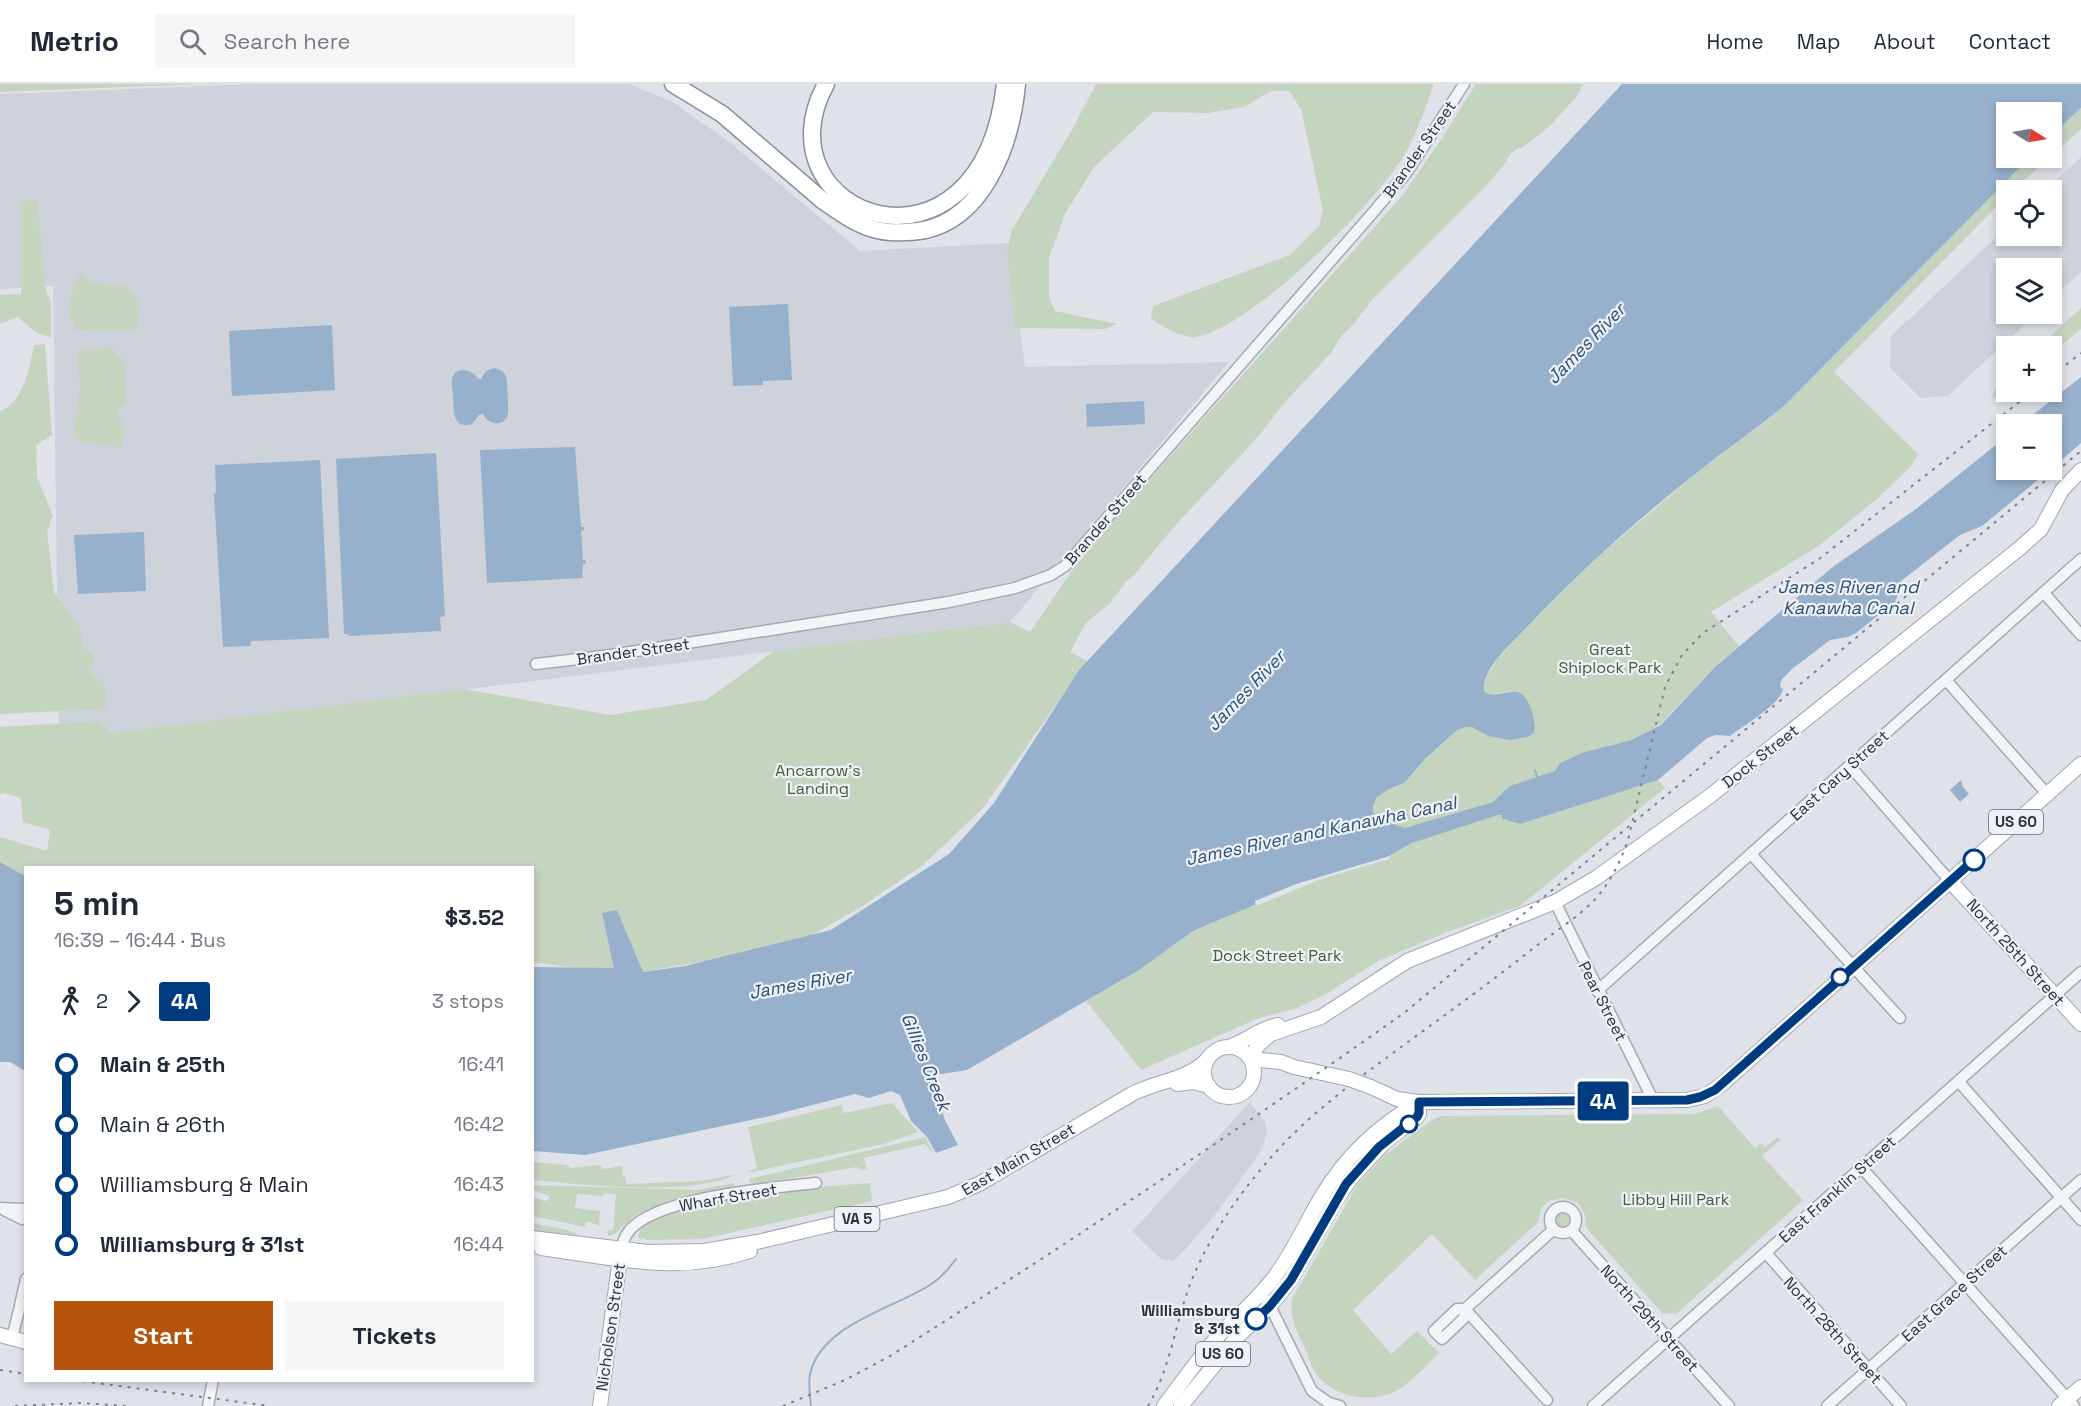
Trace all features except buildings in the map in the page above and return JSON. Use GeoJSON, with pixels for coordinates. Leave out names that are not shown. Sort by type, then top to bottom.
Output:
{"type":"FeatureCollection","features":[{"type":"Feature","properties":{"kind":"highway"},"geometry":{"type":"LineString","coordinates":[[673,84],[722,114],[822,200],[862,225],[892,232],[926,231],[943,225],[965,208],[981,190],[1004,149],[1017,84]]}},
{"type":"Feature","properties":{"kind":"highway"},"geometry":{"type":"LineString","coordinates":[[826,84],[814,110],[812,123],[814,150],[822,172],[853,204],[874,214],[894,217],[916,215],[936,208],[955,196],[974,175],[983,161],[997,128],[1005,84]]}},
{"type":"Feature","properties":{"kind":"main road","name":"Dock Street"},"geometry":{"type":"LineString","coordinates":[[1232,1046],[1265,1028],[1310,1016],[1415,958],[1555,902],[1596,878],[1710,796],[2020,548],[2041,529],[2067,484],[2081,470]]}},
{"type":"Feature","properties":{"kind":"main road","name":"US 60"},"geometry":{"type":"LineString","coordinates":[[1164,1406],[1212,1344],[1261,1294],[1285,1262],[1322,1196],[1340,1171],[1359,1148],[1385,1125],[1419,1102],[1693,1099],[1715,1090],[2081,764]]}},
{"type":"Feature","properties":{"kind":"main road","name":"North 25th Street"},"geometry":{"type":"LineString","coordinates":[[1950,881],[2081,1024]]}},
{"type":"Feature","properties":{"kind":"main road","name":"Dock Street"},"geometry":{"type":"LineString","coordinates":[[1251,1059],[1259,1044],[1267,1037],[1321,1017],[1387,973]]}},
{"type":"Feature","properties":{"kind":"main road","name":"VA 5"},"geometry":{"type":"LineString","coordinates":[[1207,1060],[1215,1051],[1232,1046],[1241,1049],[1251,1059],[1281,1062],[1349,1079],[1397,1099],[1419,1102]]}},
{"type":"Feature","properties":{"kind":"main road"},"geometry":{"type":"LineString","coordinates":[[1251,1059],[1254,1073],[1252,1083]]}},
{"type":"Feature","properties":{"kind":"main road"},"geometry":{"type":"LineString","coordinates":[[1207,1060],[1204,1076],[1209,1086]]}},
{"type":"Feature","properties":{"kind":"main road","name":"East Main Street"},"geometry":{"type":"LineString","coordinates":[[534,1246],[620,1254],[732,1247],[955,1195],[979,1184],[1132,1094],[1154,1084],[1192,1072],[1207,1060]]}},
{"type":"Feature","properties":{"kind":"main road","name":"VA 5"},"geometry":{"type":"LineString","coordinates":[[1209,1086],[1221,1095],[1234,1096],[1243,1092],[1269,1071],[1294,1067]]}},
{"type":"Feature","properties":{"kind":"main road","name":"East Main Street"},"geometry":{"type":"LineString","coordinates":[[534,1238],[674,1265],[713,1262],[757,1249],[954,1203],[979,1192],[1137,1099],[1157,1090],[1186,1082],[1209,1086]]}},
{"type":"Feature","properties":{"kind":"main road","name":"US 60"},"geometry":{"type":"LineString","coordinates":[[1181,1406],[1238,1336],[1270,1306],[1301,1264],[1340,1192],[1379,1147],[1417,1117],[1419,1102]]}},
{"type":"Feature","properties":{"kind":"main road","name":"Nicholson Street"},"geometry":{"type":"LineString","coordinates":[[600,1406],[620,1254]]}},
{"type":"Feature","properties":{"kind":"main road"},"geometry":{"type":"LineString","coordinates":[[2067,1404],[2081,1387]]}},
{"type":"Feature","properties":{"kind":"street","name":"Brander Street"},"geometry":{"type":"LineString","coordinates":[[536,664],[611,655],[949,602],[1015,588],[1052,575],[1065,566],[1371,216],[1407,172],[1464,84]]}},
{"type":"Feature","properties":{"kind":"street","name":"East Cary Street"},"geometry":{"type":"LineString","coordinates":[[1598,991],[2081,559]]}},
{"type":"Feature","properties":{"kind":"street"},"geometry":{"type":"LineString","coordinates":[[2044,593],[2081,635]]}},
{"type":"Feature","properties":{"kind":"street"},"geometry":{"type":"LineString","coordinates":[[1946,680],[2047,794]]}},
{"type":"Feature","properties":{"kind":"street"},"geometry":{"type":"LineString","coordinates":[[1850,766],[1950,881]]}},
{"type":"Feature","properties":{"kind":"street"},"geometry":{"type":"LineString","coordinates":[[1752,854],[1900,1018]]}},
{"type":"Feature","properties":{"kind":"street","name":"Pear Street"},"geometry":{"type":"LineString","coordinates":[[1555,902],[1653,1100]]}},
{"type":"Feature","properties":{"kind":"street","name":"East Franklin Street"},"geometry":{"type":"LineString","coordinates":[[1593,1406],[2081,972]]}},
{"type":"Feature","properties":{"kind":"street"},"geometry":{"type":"LineString","coordinates":[[1959,1082],[2081,1220]]}},
{"type":"Feature","properties":{"kind":"street"},"geometry":{"type":"LineString","coordinates":[[1861,1167],[1965,1283],[2067,1404]]}},
{"type":"Feature","properties":{"kind":"street","name":"East Grace Street"},"geometry":{"type":"LineString","coordinates":[[1827,1406],[2081,1180]]}},
{"type":"Feature","properties":{"kind":"street","name":"Wharf Street"},"geometry":{"type":"LineString","coordinates":[[620,1254],[626,1236],[637,1223],[674,1206],[738,1193],[816,1183]]}},
{"type":"Feature","properties":{"kind":"street"},"geometry":{"type":"LineString","coordinates":[[1563,1206],[1572,1210],[1576,1218],[1575,1227],[1564,1233],[1553,1230],[1550,1226],[1550,1217],[1555,1209],[1563,1206]]}},
{"type":"Feature","properties":{"kind":"street"},"geometry":{"type":"LineString","coordinates":[[0,1208],[24,1216]]}},
{"type":"Feature","properties":{"kind":"street"},"geometry":{"type":"LineString","coordinates":[[1547,1400],[1465,1309],[1553,1230]]}},
{"type":"Feature","properties":{"kind":"street","name":"North 29th Street"},"geometry":{"type":"LineString","coordinates":[[1572,1230],[1729,1406]]}},
{"type":"Feature","properties":{"kind":"street","name":"North 28th Street"},"geometry":{"type":"LineString","coordinates":[[1766,1253],[1901,1406]]}},
{"type":"Feature","properties":{"kind":"street"},"geometry":{"type":"LineString","coordinates":[[13,1338],[24,1287]]}},
{"type":"Feature","properties":{"kind":"street"},"geometry":{"type":"LineString","coordinates":[[1261,1294],[1270,1306],[1312,1391],[1329,1403],[1340,1406]]}},
{"type":"Feature","properties":{"kind":"street"},"geometry":{"type":"LineString","coordinates":[[208,1406],[213,1382]]}},
{"type":"Feature","properties":{"kind":"shaded area"},"geometry":{"type":"Polygon","coordinates":[[[257,84],[629,84],[671,101],[728,141],[860,251],[1009,243],[1025,367],[1229,362],[1010,622],[59,740],[53,286],[0,289],[0,94],[257,84]]]}},
{"type":"Feature","properties":{"kind":"shaded area"},"geometry":{"type":"Polygon","coordinates":[[[2081,157],[2081,272],[2062,290],[2062,258],[1996,258],[1996,324],[2025,324],[2012,336],[1996,336],[1996,351],[1948,396],[1921,398],[1890,368],[1891,336],[1996,237],[1996,246],[2062,246],[2062,180],[2056,180],[2081,157]]]}},
{"type":"Feature","properties":{"kind":"shaded area"},"geometry":{"type":"Polygon","coordinates":[[[1250,1102],[1265,1122],[1267,1130],[1264,1144],[1258,1155],[1218,1211],[1183,1252],[1173,1261],[1161,1259],[1132,1232],[1250,1102]]]}},
{"type":"Feature","properties":{"kind":"green space"},"geometry":{"type":"Polygon","coordinates":[[[0,84],[200,84],[0,92],[0,84]]]}},
{"type":"Feature","properties":{"kind":"green space"},"geometry":{"type":"Polygon","coordinates":[[[1096,84],[1434,84],[1404,156],[1388,178],[1340,232],[1279,288],[1248,311],[1220,328],[1196,337],[1179,334],[1155,321],[1151,318],[1153,306],[1290,255],[1319,226],[1323,210],[1301,109],[1289,91],[1271,91],[1244,107],[1208,113],[1153,112],[1094,167],[1065,214],[1049,258],[1049,297],[1055,311],[1117,324],[1105,329],[1015,328],[1007,251],[1012,230],[1073,128],[1096,84]]]}},
{"type":"Feature","properties":{"kind":"green space","name":"Ancarrow's Landing"},"geometry":{"type":"Polygon","coordinates":[[[1476,84],[1583,84],[1577,96],[1550,126],[1525,146],[1510,154],[1487,185],[1372,300],[1353,325],[1341,336],[1331,353],[1285,402],[1257,438],[1172,529],[1110,603],[1086,623],[1070,652],[1087,661],[983,808],[923,865],[858,909],[793,946],[642,972],[617,910],[602,914],[615,968],[575,968],[534,962],[534,866],[24,866],[24,875],[0,862],[0,837],[47,851],[50,830],[23,822],[21,798],[0,794],[0,727],[99,721],[112,733],[464,689],[610,715],[706,700],[774,651],[1010,622],[1030,632],[1075,566],[1402,196],[1476,84]]]}},
{"type":"Feature","properties":{"kind":"green space"},"geometry":{"type":"Polygon","coordinates":[[[2081,108],[2081,129],[2062,146],[2062,126],[2081,108]]]}},
{"type":"Feature","properties":{"kind":"green space"},"geometry":{"type":"Polygon","coordinates":[[[2019,168],[2038,168],[2024,180],[2007,180],[2019,168]]]}},
{"type":"Feature","properties":{"kind":"green space","name":"Great Shiplock Park"},"geometry":{"type":"Polygon","coordinates":[[[1996,191],[1996,207],[1834,372],[1918,454],[1911,466],[1878,498],[1820,545],[1711,612],[1739,646],[1715,667],[1660,725],[1631,740],[1611,745],[1493,802],[1405,828],[1379,819],[1373,813],[1372,806],[1376,798],[1404,783],[1426,758],[1457,730],[1472,727],[1488,736],[1510,740],[1510,691],[1488,695],[1483,687],[1486,677],[1498,658],[1579,573],[1699,471],[1786,404],[1996,191]]]}},
{"type":"Feature","properties":{"kind":"green space"},"geometry":{"type":"Polygon","coordinates":[[[37,200],[46,291],[51,302],[51,338],[35,332],[18,317],[0,324],[0,295],[21,294],[20,201],[37,200]]]}},
{"type":"Feature","properties":{"kind":"green space"},"geometry":{"type":"Polygon","coordinates":[[[81,273],[92,282],[126,287],[140,300],[136,331],[76,330],[68,310],[75,284],[81,273]]]}},
{"type":"Feature","properties":{"kind":"green space"},"geometry":{"type":"Polygon","coordinates":[[[2081,308],[2081,329],[2062,345],[2062,336],[2051,336],[2081,308]]]}},
{"type":"Feature","properties":{"kind":"green space"},"geometry":{"type":"Polygon","coordinates":[[[45,344],[52,435],[36,445],[37,477],[53,516],[47,531],[54,592],[80,629],[82,646],[95,658],[89,672],[104,683],[107,709],[0,714],[0,411],[8,407],[20,393],[28,373],[34,345],[45,344]]]}},
{"type":"Feature","properties":{"kind":"green space"},"geometry":{"type":"Polygon","coordinates":[[[109,347],[124,360],[127,404],[117,410],[125,431],[120,448],[78,441],[74,428],[80,389],[77,352],[109,347]]]}},
{"type":"Feature","properties":{"kind":"green space","name":"Dock Street Park"},"geometry":{"type":"Polygon","coordinates":[[[1658,780],[1665,788],[1520,906],[1447,932],[1378,961],[1323,996],[1294,1009],[1259,1018],[1141,1070],[1086,1001],[1139,970],[1193,931],[1320,877],[1385,858],[1412,843],[1498,815],[1631,789],[1658,780]]]}},
{"type":"Feature","properties":{"kind":"green space"},"geometry":{"type":"Polygon","coordinates":[[[892,1103],[918,1132],[884,1144],[747,1173],[757,1168],[748,1127],[842,1105],[844,1113],[892,1103]]]}},
{"type":"Feature","properties":{"kind":"green space","name":"Libby Hill Park"},"geometry":{"type":"Polygon","coordinates":[[[1718,1106],[1755,1148],[1761,1143],[1765,1147],[1778,1137],[1780,1140],[1762,1156],[1803,1200],[1676,1314],[1662,1313],[1589,1231],[1585,1225],[1586,1217],[1578,1203],[1562,1198],[1549,1201],[1542,1207],[1538,1222],[1475,1280],[1432,1234],[1353,1310],[1391,1354],[1417,1331],[1439,1353],[1403,1387],[1388,1394],[1366,1398],[1344,1394],[1334,1389],[1316,1373],[1295,1326],[1292,1299],[1358,1184],[1385,1155],[1432,1120],[1441,1116],[1695,1114],[1718,1106]]]}},
{"type":"Feature","properties":{"kind":"green space"},"geometry":{"type":"Polygon","coordinates":[[[925,1137],[934,1153],[925,1144],[864,1158],[867,1169],[862,1170],[857,1167],[753,1184],[749,1182],[749,1179],[925,1137]]]}},
{"type":"Feature","properties":{"kind":"green space"},"geometry":{"type":"Polygon","coordinates":[[[534,1162],[566,1165],[571,1168],[600,1165],[603,1169],[622,1166],[627,1184],[701,1181],[733,1176],[689,1186],[607,1186],[534,1180],[534,1162]]]}},
{"type":"Feature","properties":{"kind":"green space"},"geometry":{"type":"Polygon","coordinates":[[[735,1183],[733,1188],[681,1197],[652,1208],[634,1217],[616,1233],[608,1236],[608,1230],[613,1230],[616,1194],[604,1193],[602,1196],[577,1194],[575,1208],[600,1211],[599,1226],[587,1221],[584,1227],[534,1216],[534,1198],[547,1201],[550,1196],[534,1190],[534,1185],[697,1190],[735,1183]]]}},
{"type":"Feature","properties":{"kind":"green space"},"geometry":{"type":"Polygon","coordinates":[[[870,1183],[872,1201],[702,1239],[646,1240],[643,1238],[640,1240],[638,1236],[642,1226],[685,1208],[708,1202],[777,1191],[870,1183]]]}},
{"type":"Feature","properties":{"kind":"green space"},"geometry":{"type":"Polygon","coordinates":[[[1563,1211],[1571,1220],[1562,1228],[1554,1219],[1563,1211]]]}},
{"type":"Feature","properties":{"kind":"green space"},"geometry":{"type":"Polygon","coordinates":[[[534,1223],[568,1230],[579,1235],[534,1231],[534,1223]]]}},
{"type":"Feature","properties":{"kind":"water"},"geometry":{"type":"Polygon","coordinates":[[[1622,84],[2081,84],[2081,108],[2062,126],[2062,102],[1996,102],[1996,168],[2019,168],[2007,180],[1996,180],[1996,191],[1786,404],[1630,528],[1565,588],[1504,651],[1487,675],[1484,691],[1495,695],[1508,692],[1521,694],[1531,709],[1534,733],[1527,737],[1510,740],[1488,736],[1472,727],[1457,730],[1426,758],[1404,783],[1376,798],[1373,812],[1379,819],[1405,828],[1493,802],[1510,786],[1555,771],[1560,763],[1582,753],[1631,740],[1661,725],[1715,667],[1834,566],[1916,509],[1996,445],[1996,480],[2038,480],[1982,526],[1960,535],[1901,581],[1896,601],[1856,633],[1830,640],[1792,669],[1782,679],[1780,686],[1783,690],[1775,702],[1730,736],[1716,735],[1707,738],[1658,780],[1520,824],[1503,819],[1501,815],[1498,815],[1412,843],[1385,858],[1320,877],[1193,931],[1139,970],[967,1070],[935,1075],[932,1080],[945,1120],[958,1145],[936,1153],[927,1137],[911,1121],[900,1095],[891,1091],[869,1098],[855,1094],[770,1116],[585,1155],[534,1151],[534,967],[614,968],[602,913],[617,910],[643,972],[685,966],[831,930],[949,854],[994,803],[1079,670],[1622,84]]]}},
{"type":"Feature","properties":{"kind":"water"},"geometry":{"type":"Polygon","coordinates":[[[788,304],[792,380],[763,381],[763,385],[733,386],[729,307],[788,304]]]}},
{"type":"Feature","properties":{"kind":"water"},"geometry":{"type":"Polygon","coordinates":[[[332,325],[335,390],[232,396],[229,331],[332,325]]]}},
{"type":"Feature","properties":{"kind":"water"},"geometry":{"type":"Polygon","coordinates":[[[494,368],[506,376],[508,414],[506,418],[500,423],[492,423],[483,414],[479,415],[472,424],[460,424],[454,411],[452,379],[454,375],[465,370],[481,379],[486,371],[494,368]]]}},
{"type":"Feature","properties":{"kind":"water"},"geometry":{"type":"Polygon","coordinates":[[[2081,377],[2081,443],[2062,459],[2062,414],[2034,414],[2049,402],[2062,402],[2062,392],[2081,377]]]}},
{"type":"Feature","properties":{"kind":"water"},"geometry":{"type":"Polygon","coordinates":[[[1144,401],[1145,424],[1087,427],[1086,404],[1144,401]]]}},
{"type":"Feature","properties":{"kind":"water"},"geometry":{"type":"Polygon","coordinates":[[[575,447],[581,527],[584,527],[581,531],[583,560],[586,564],[583,564],[582,578],[487,583],[480,450],[575,447]]]}},
{"type":"Feature","properties":{"kind":"water"},"geometry":{"type":"Polygon","coordinates":[[[436,453],[445,616],[440,617],[441,631],[349,636],[344,634],[336,459],[436,453]]]}},
{"type":"Feature","properties":{"kind":"water"},"geometry":{"type":"Polygon","coordinates":[[[320,460],[329,638],[251,641],[250,646],[223,647],[214,494],[216,493],[215,465],[320,460]]]}},
{"type":"Feature","properties":{"kind":"water"},"geometry":{"type":"Polygon","coordinates":[[[144,532],[146,591],[78,594],[74,535],[144,532]]]}},
{"type":"Feature","properties":{"kind":"water"},"geometry":{"type":"Polygon","coordinates":[[[1961,780],[1969,794],[1960,802],[1950,790],[1961,780]]]}},
{"type":"Feature","properties":{"kind":"water"},"geometry":{"type":"Polygon","coordinates":[[[0,862],[24,875],[24,1070],[10,1062],[0,1062],[0,862]]]}},
{"type":"Feature","properties":{"kind":"pier"},"geometry":{"type":"Polygon","coordinates":[[[1390,856],[1386,860],[1321,879],[1256,906],[1255,901],[1296,884],[1390,856]]]}},
{"type":"Feature","properties":{"kind":"waterway"},"geometry":{"type":"LineString","coordinates":[[1535,770],[1537,777]]}},
{"type":"Feature","properties":{"kind":"waterway","name":"Gillies Creek"},"geometry":{"type":"LineString","coordinates":[[811,1406],[810,1374],[817,1357],[828,1343],[860,1320],[930,1285],[956,1259]]}},
{"type":"Feature","properties":{"kind":"railway"},"geometry":{"type":"LineString","coordinates":[[2062,368],[2081,353]]}},
{"type":"Feature","properties":{"kind":"railway"},"geometry":{"type":"LineString","coordinates":[[1148,1406],[1162,1376],[1191,1282],[1207,1247],[1250,1182],[1275,1153],[1331,1100],[1575,917],[1603,890],[1616,869],[1628,840],[1665,687],[1682,655],[1703,633],[1819,559],[2019,402]]}},
{"type":"Feature","properties":{"kind":"railway"},"geometry":{"type":"LineString","coordinates":[[783,1406],[845,1380],[890,1356],[1149,1188],[1404,1013],[2081,451]]}},
{"type":"Feature","properties":{"kind":"railway"},"geometry":{"type":"LineString","coordinates":[[0,1370],[24,1374]]}},
{"type":"Feature","properties":{"kind":"railway"},"geometry":{"type":"LineString","coordinates":[[89,1382],[270,1406]]}},
{"type":"Feature","properties":{"kind":"railway"},"geometry":{"type":"LineString","coordinates":[[15,1406],[81,1403],[127,1406]]}},
{"type":"Feature","properties":{"kind":"bus line","name":"4A"},"geometry":{"type":"LineString","coordinates":[[1256,1319],[1291,1280],[1340,1192],[1379,1147],[1417,1117],[1419,1102],[1687,1100],[1710,1093],[1974,860]]}},
{"type":"Feature","properties":{"kind":"place","name":"Williamsburg & 31st"},"geometry":{"type":"Point","coordinates":[1256,1319]}},
{"type":"Feature","properties":{"kind":"water label","name":"James River"},"geometry":{"type":"Point","coordinates":[1586,344]}},
{"type":"Feature","properties":{"kind":"water label","name":"James River and Kanawha Canal"},"geometry":{"type":"Point","coordinates":[1848,597]}},
{"type":"Feature","properties":{"kind":"water label","name":"James River"},"geometry":{"type":"Point","coordinates":[1246,691]}},
{"type":"Feature","properties":{"kind":"water label","name":"James River and Kanawha Canal"},"geometry":{"type":"Point","coordinates":[1321,831]}},
{"type":"Feature","properties":{"kind":"water label","name":"James River"},"geometry":{"type":"Point","coordinates":[800,984]}}]}
